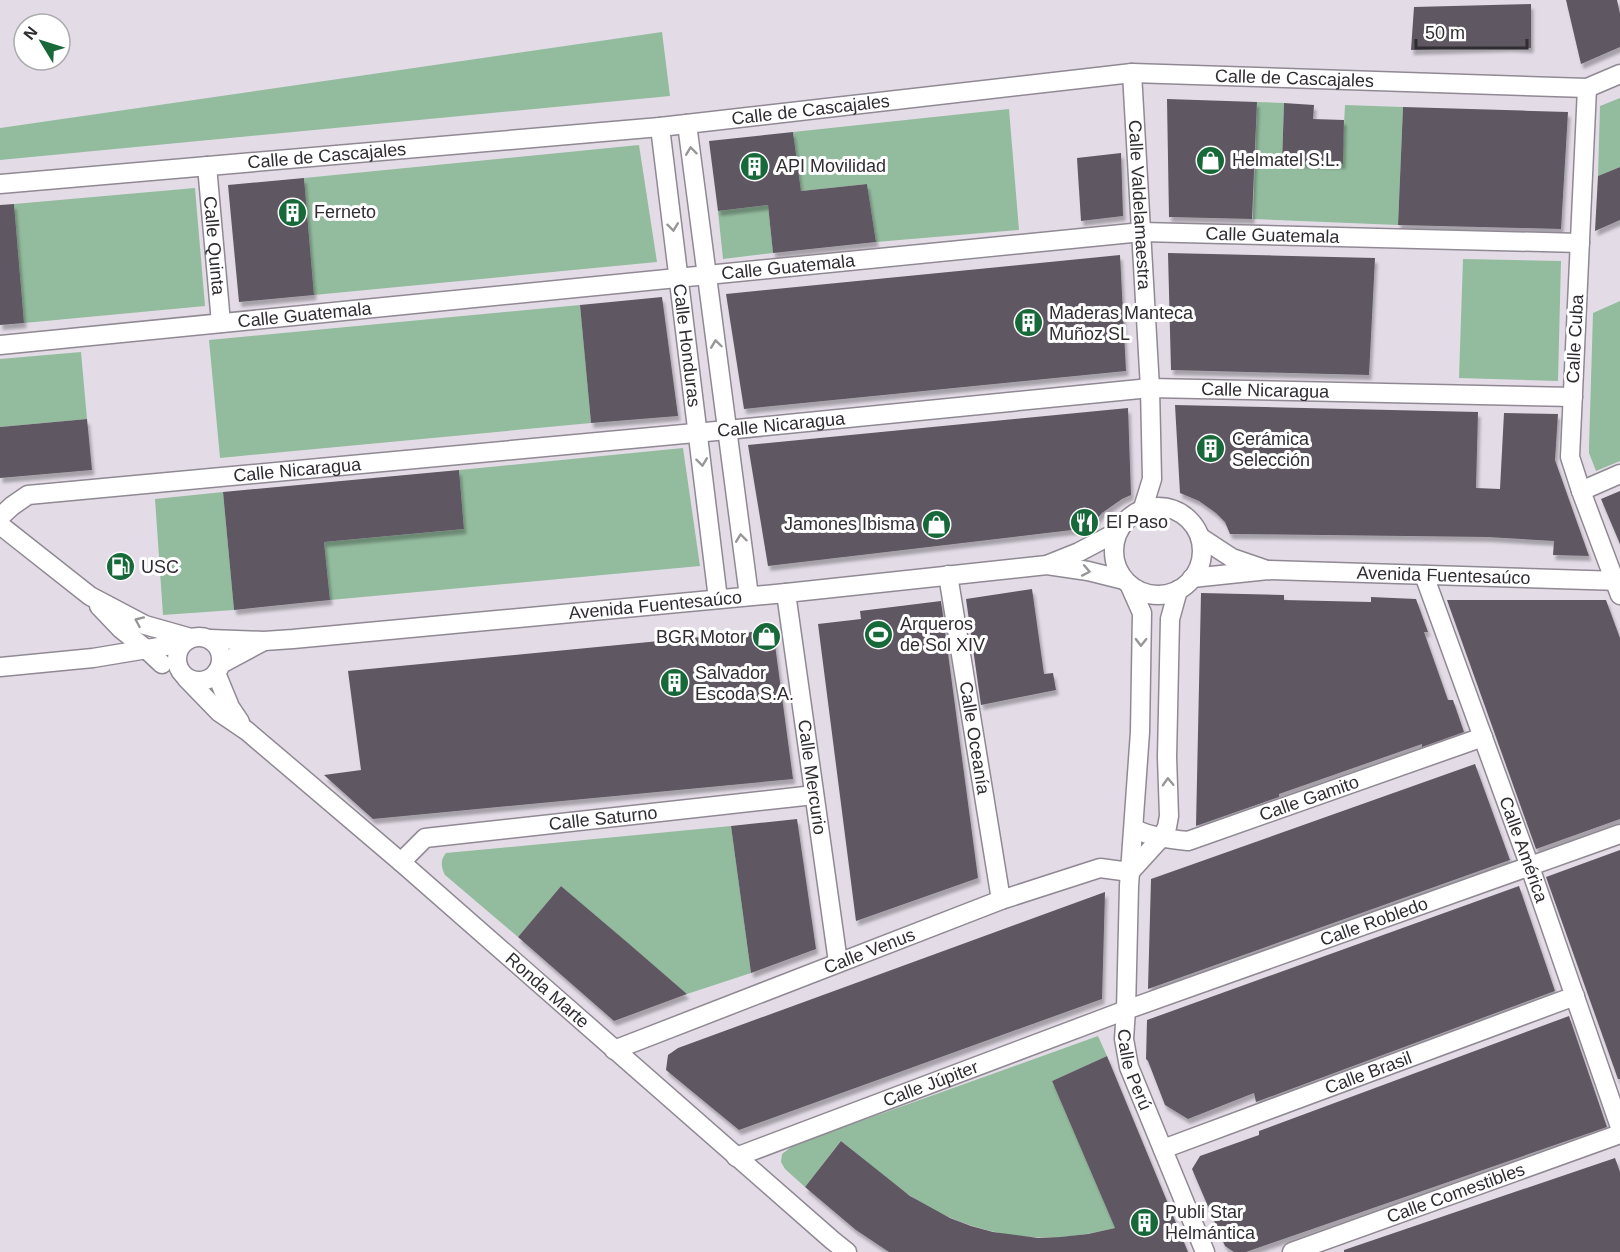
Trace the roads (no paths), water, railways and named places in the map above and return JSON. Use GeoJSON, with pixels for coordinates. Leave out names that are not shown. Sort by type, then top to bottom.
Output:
{"type":"FeatureCollection","features":[{"type":"Feature","properties":{"kind":"street","name":"Calle de Cascajales"},"geometry":{"type":"LineString","coordinates":[[0,184],[660,127],[1132,73],[1587,88],[1620,74]]}},
{"type":"Feature","properties":{"kind":"street","name":"Calle Valdelamaestra"},"geometry":{"type":"LineString","coordinates":[[1132,73],[1150,388],[1152,479],[1143,508]]}},
{"type":"Feature","properties":{"kind":"street","name":"Calle Cuba"},"geometry":{"type":"LineString","coordinates":[[1587,88],[1570,457],[1618,586]]}},
{"type":"Feature","properties":{"kind":"street","name":"Calle Honduras"},"geometry":{"type":"LineString","coordinates":[[687,124],[749,596]]}},
{"type":"Feature","properties":{"kind":"street","name":"Calle Honduras"},"geometry":{"type":"LineString","coordinates":[[660,127],[718,599]]}},
{"type":"Feature","properties":{"kind":"street","name":"Calle Quinta"},"geometry":{"type":"LineString","coordinates":[[207,166],[221,323]]}},
{"type":"Feature","properties":{"kind":"street","name":"Calle Guatemala"},"geometry":{"type":"LineString","coordinates":[[0,345],[1142,232],[1580,243]]}},
{"type":"Feature","properties":{"kind":"street","name":"Calle Nicaragua"},"geometry":{"type":"LineString","coordinates":[[0,517],[28,495],[1150,388],[1573,397]]}},
{"type":"Feature","properties":{"kind":"street"},"geometry":{"type":"LineString","coordinates":[[1581,490],[1620,474]]}},
{"type":"Feature","properties":{"kind":"street"},"geometry":{"type":"LineString","coordinates":[[1152,479],[1170,508]]}},
{"type":"Feature","properties":{"kind":"street"},"geometry":{"type":"LineString","coordinates":[[1130,873],[1161,838],[1167,827],[1169,816],[1167,757],[1170,619],[1185,584],[1199,566],[1202,551],[1196,527],[1180,512],[1156,506],[1143,508],[1128,518],[1117,532],[1113,557],[1117,569],[1127,583],[1145,594],[1162,595],[1185,584]]}},
{"type":"Feature","properties":{"kind":"street","name":"Ronda Marte"},"geometry":{"type":"LineString","coordinates":[[0,525],[90,596],[145,625],[195,640]]}},
{"type":"Feature","properties":{"kind":"street","name":"Avenida Fuentesaúco"},"geometry":{"type":"LineString","coordinates":[[1047,565],[1117,532]]}},
{"type":"Feature","properties":{"kind":"street","name":"Avenida Fuentesaúco"},"geometry":{"type":"LineString","coordinates":[[1200,537],[1232,558],[1268,570]]}},
{"type":"Feature","properties":{"kind":"street","name":"Avenida Fuentesaúco"},"geometry":{"type":"LineString","coordinates":[[0,667],[93,658],[195,640],[264,641],[786,593],[1047,565],[1088,571],[1127,583]]}},
{"type":"Feature","properties":{"kind":"street","name":"Avenida Fuentesaúco"},"geometry":{"type":"LineString","coordinates":[[1185,584],[1268,570],[1424,575],[1618,586]]}},
{"type":"Feature","properties":{"kind":"street","name":"Calle Oceanía"},"geometry":{"type":"LineString","coordinates":[[948,575],[1001,900]]}},
{"type":"Feature","properties":{"kind":"street","name":"Calle América"},"geometry":{"type":"LineString","coordinates":[[1424,575],[1530,867],[1620,1127]]}},
{"type":"Feature","properties":{"kind":"street","name":"Calle Perú"},"geometry":{"type":"LineString","coordinates":[[1127,583],[1142,613],[1140,732],[1130,873],[1124,1039],[1129,1067],[1205,1252]]}},
{"type":"Feature","properties":{"kind":"street","name":"Calle Mercurio"},"geometry":{"type":"LineString","coordinates":[[786,593],[838,962]]}},
{"type":"Feature","properties":{"kind":"street","name":"Ronda Marte"},"geometry":{"type":"LineString","coordinates":[[90,596],[121,629],[176,670],[219,712],[247,731],[400,862],[847,1252]]}},
{"type":"Feature","properties":{"kind":"street"},"geometry":{"type":"LineString","coordinates":[[93,658],[107,647],[113,633],[112,620]]}},
{"type":"Feature","properties":{"kind":"street"},"geometry":{"type":"LineString","coordinates":[[195,640],[217,646],[221,654],[218,668],[211,677],[199,681],[176,670],[177,655],[195,640]]}},
{"type":"Feature","properties":{"kind":"street","name":"Avenida Fuentesaúco"},"geometry":{"type":"LineString","coordinates":[[218,668],[264,641]]}},
{"type":"Feature","properties":{"kind":"street","name":"Avenida Fuentesaúco"},"geometry":{"type":"LineString","coordinates":[[93,658],[129,660],[176,670]]}},
{"type":"Feature","properties":{"kind":"street","name":"Ronda Marte"},"geometry":{"type":"LineString","coordinates":[[218,668],[230,707],[247,731]]}},
{"type":"Feature","properties":{"kind":"street","name":"Calle Gamito"},"geometry":{"type":"LineString","coordinates":[[1134,829],[1148,835],[1188,842],[1483,737]]}},
{"type":"Feature","properties":{"kind":"street","name":"Calle Saturno"},"geometry":{"type":"LineString","coordinates":[[400,862],[425,838],[814,795]]}},
{"type":"Feature","properties":{"kind":"street","name":"Calle Robledo"},"geometry":{"type":"LineString","coordinates":[[1126,1010],[1620,834]]}},
{"type":"Feature","properties":{"kind":"street","name":"Calle Venus"},"geometry":{"type":"LineString","coordinates":[[614,1050],[1001,900],[1100,868],[1130,873]]}},
{"type":"Feature","properties":{"kind":"street","name":"Calle Brasil"},"geometry":{"type":"LineString","coordinates":[[1163,1149],[1575,996]]}},
{"type":"Feature","properties":{"kind":"street","name":"Calle Júpiter"},"geometry":{"type":"LineString","coordinates":[[736,1157],[1126,1010]]}},
{"type":"Feature","properties":{"kind":"street","name":"Calle Comestibles"},"geometry":{"type":"LineString","coordinates":[[1292,1252],[1620,1134]]}},
{"type":"Feature","properties":{"kind":"place","name":"Helmatel S.L."},"geometry":{"type":"Point","coordinates":[1211,160]}},
{"type":"Feature","properties":{"kind":"place","name":"API Movilidad"},"geometry":{"type":"Point","coordinates":[755,166]}},
{"type":"Feature","properties":{"kind":"place","name":"Ferneto"},"geometry":{"type":"Point","coordinates":[293,212]}},
{"type":"Feature","properties":{"kind":"place","name":"Maderas Manteca Muñoz SL"},"geometry":{"type":"Point","coordinates":[1028,323]}},
{"type":"Feature","properties":{"kind":"place","name":"Cerámica Selección"},"geometry":{"type":"Point","coordinates":[1211,449]}},
{"type":"Feature","properties":{"kind":"place","name":"El Paso"},"geometry":{"type":"Point","coordinates":[1085,522]}},
{"type":"Feature","properties":{"kind":"place","name":"Jamones Ibisma"},"geometry":{"type":"Point","coordinates":[936,524]}},
{"type":"Feature","properties":{"kind":"place","name":"USC"},"geometry":{"type":"Point","coordinates":[120,567]}},
{"type":"Feature","properties":{"kind":"place","name":"Arqueros de Sol XIV"},"geometry":{"type":"Point","coordinates":[879,634]}},
{"type":"Feature","properties":{"kind":"place","name":"BGR Motor"},"geometry":{"type":"Point","coordinates":[767,637]}},
{"type":"Feature","properties":{"kind":"place","name":"Salvador Escoda S.A."},"geometry":{"type":"Point","coordinates":[674,683]}},
{"type":"Feature","properties":{"kind":"place","name":"Publi Star Helmántica"},"geometry":{"type":"Point","coordinates":[1144,1222]}}]}
